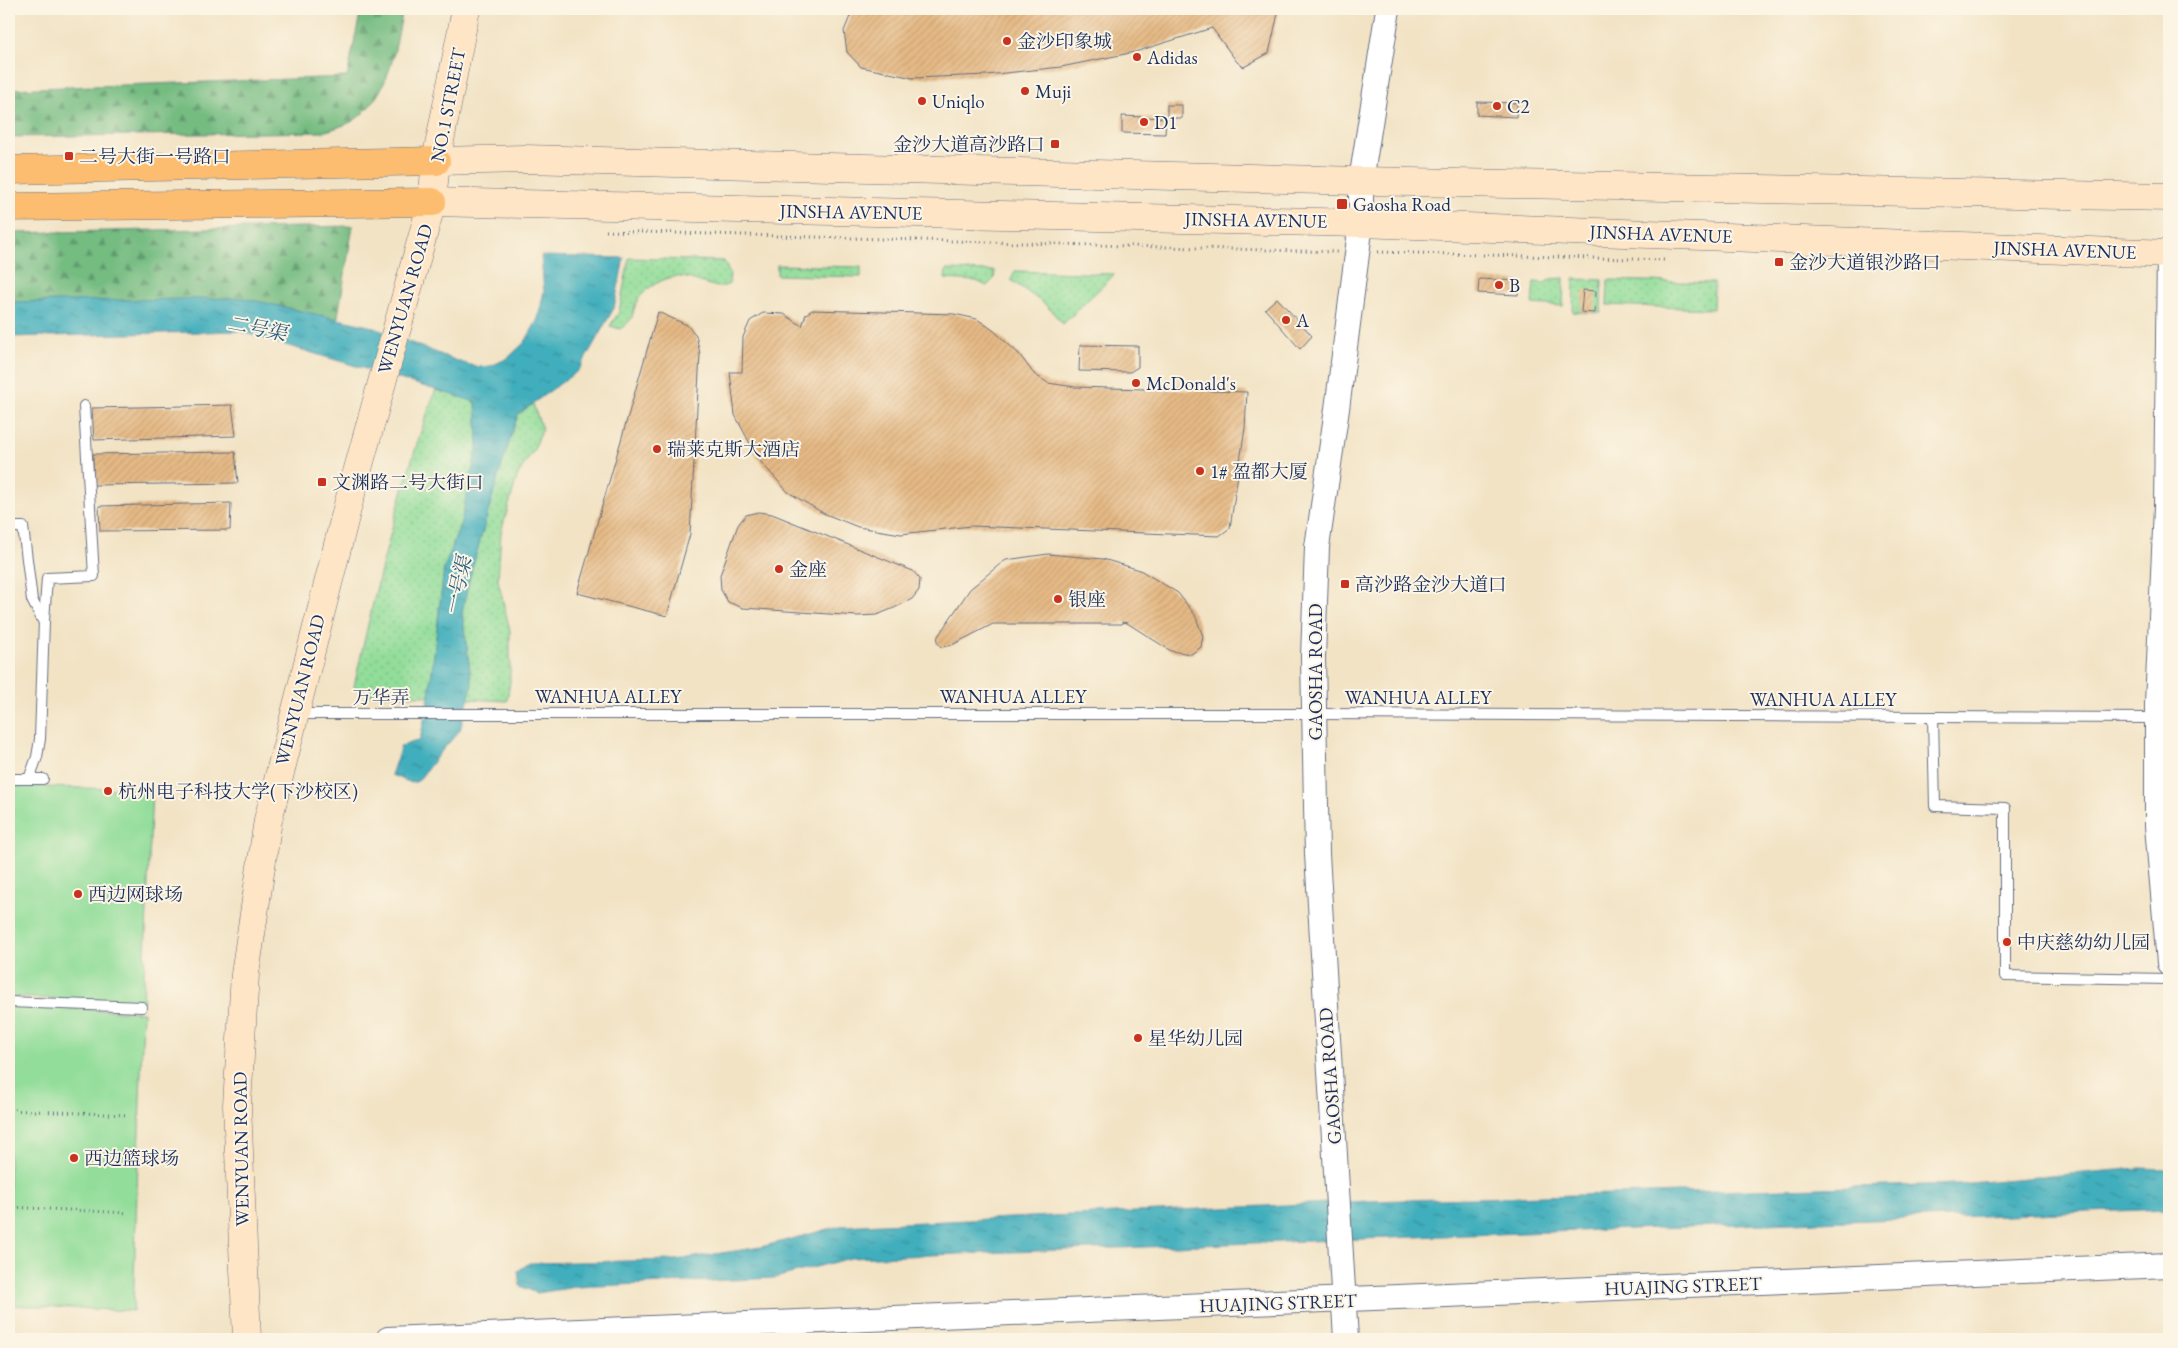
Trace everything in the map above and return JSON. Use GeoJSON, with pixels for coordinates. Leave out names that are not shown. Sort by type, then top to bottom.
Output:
{"type":"FeatureCollection","features":[{"type":"Feature","properties":{"kind":"main road","name":"NO.1 STREET"},"geometry":{"type":"LineString","coordinates":[[432,202],[436,161],[466,9]]}},
{"type":"Feature","properties":{"kind":"main road"},"geometry":{"type":"LineString","coordinates":[[9,170],[525,159],[1361,181],[2169,197]]}},
{"type":"Feature","properties":{"kind":"main road"},"geometry":{"type":"LineString","coordinates":[[9,207],[432,202]]}},
{"type":"Feature","properties":{"kind":"main road","name":"JINSHA AVENUE"},"geometry":{"type":"LineString","coordinates":[[432,202],[1360,222],[2169,254]]}},
{"type":"Feature","properties":{"kind":"main road","name":"WENYUAN ROAD"},"geometry":{"type":"LineString","coordinates":[[247,1339],[237,1105],[245,974],[268,820],[348,504],[432,202]]}},
{"type":"Feature","properties":{"kind":"street","name":"GAOSHA ROAD"},"geometry":{"type":"LineString","coordinates":[[1346,1339],[1317,854],[1313,657],[1317,547],[1357,252],[1361,181],[1388,9]]}},
{"type":"Feature","properties":{"kind":"street"},"geometry":{"type":"LineString","coordinates":[[2169,254],[2166,508],[2157,718],[2157,826],[2169,963]]}},
{"type":"Feature","properties":{"kind":"street","name":"HUAJING STREET"},"geometry":{"type":"LineString","coordinates":[[388,1339],[751,1328],[1344,1300],[2169,1265]]}},
{"type":"Feature","properties":{"kind":"lane"},"geometry":{"type":"LineString","coordinates":[[29,779],[37,758],[40,740],[47,578],[94,576],[84,406]]}},
{"type":"Feature","properties":{"kind":"lane"},"geometry":{"type":"LineString","coordinates":[[9,527],[23,527],[32,600],[44,621]]}},
{"type":"Feature","properties":{"kind":"lane","name":"万华弄"},"geometry":{"type":"LineString","coordinates":[[294,714],[468,714]]}},
{"type":"Feature","properties":{"kind":"lane","name":"WANHUA ALLEY"},"geometry":{"type":"LineString","coordinates":[[468,714],[1314,714],[2157,718]]}},
{"type":"Feature","properties":{"kind":"lane"},"geometry":{"type":"LineString","coordinates":[[1933,717],[1935,806],[2005,808],[2005,976],[2169,980]]}},
{"type":"Feature","properties":{"kind":"lane"},"geometry":{"type":"LineString","coordinates":[[9,778],[43,779]]}},
{"type":"Feature","properties":{"kind":"lane"},"geometry":{"type":"LineString","coordinates":[[9,1002],[142,1007]]}},
{"type":"Feature","properties":{"kind":"path"},"geometry":{"type":"LineString","coordinates":[[604,231],[1671,260]]}},
{"type":"Feature","properties":{"kind":"path"},"geometry":{"type":"LineString","coordinates":[[9,1110],[128,1115]]}},
{"type":"Feature","properties":{"kind":"path"},"geometry":{"type":"LineString","coordinates":[[9,1207],[128,1213]]}},
{"type":"Feature","properties":{"kind":"green space"},"geometry":{"type":"Polygon","coordinates":[[[361,9],[403,9],[394,54],[384,83],[368,108],[356,119],[341,126],[324,132],[9,137],[9,89],[347,77],[361,9]]]}},
{"type":"Feature","properties":{"kind":"green space"},"geometry":{"type":"Polygon","coordinates":[[[353,226],[333,346],[242,321],[9,312],[9,233],[353,226]]]}},
{"type":"Feature","properties":{"kind":"green space"},"geometry":{"type":"Polygon","coordinates":[[[629,258],[724,261],[730,275],[729,284],[723,286],[708,285],[685,277],[665,279],[652,286],[641,296],[631,319],[620,329],[610,326],[619,312],[629,258]]]}},
{"type":"Feature","properties":{"kind":"green space"},"geometry":{"type":"Polygon","coordinates":[[[777,265],[861,267],[861,277],[777,275],[777,265]]]}},
{"type":"Feature","properties":{"kind":"green space"},"geometry":{"type":"Polygon","coordinates":[[[946,270],[995,271],[994,279],[987,286],[976,281],[945,279],[946,270]]]}},
{"type":"Feature","properties":{"kind":"green space"},"geometry":{"type":"Polygon","coordinates":[[[1015,271],[1115,274],[1063,324],[1047,306],[1011,280],[1015,271]]]}},
{"type":"Feature","properties":{"kind":"green space"},"geometry":{"type":"Polygon","coordinates":[[[1564,278],[1563,306],[1532,304],[1534,282],[1545,283],[1550,279],[1564,278]]]}},
{"type":"Feature","properties":{"kind":"green space"},"geometry":{"type":"Polygon","coordinates":[[[1574,279],[1602,280],[1601,313],[1573,312],[1574,279]]]}},
{"type":"Feature","properties":{"kind":"green space"},"geometry":{"type":"Polygon","coordinates":[[[1608,280],[1714,283],[1713,309],[1607,305],[1608,280]]]}},
{"type":"Feature","properties":{"kind":"green space"},"geometry":{"type":"Polygon","coordinates":[[[436,389],[476,402],[478,444],[461,522],[444,569],[429,696],[371,695],[354,687],[371,611],[400,499],[436,389]]]}},
{"type":"Feature","properties":{"kind":"green space"},"geometry":{"type":"Polygon","coordinates":[[[533,404],[542,429],[534,450],[518,474],[501,532],[498,580],[510,631],[510,682],[507,701],[467,699],[472,685],[462,612],[470,576],[518,414],[533,404]]]}},
{"type":"Feature","properties":{"kind":"green space","name":"西边网球场"},"geometry":{"type":"Polygon","coordinates":[[[9,786],[152,790],[143,1002],[9,997],[9,786]]]}},
{"type":"Feature","properties":{"kind":"green space","name":"西边篮球场"},"geometry":{"type":"Polygon","coordinates":[[[9,1006],[143,1012],[133,1311],[9,1305],[9,1006]]]}},
{"type":"Feature","properties":{"kind":"water"},"geometry":{"type":"Polygon","coordinates":[[[541,256],[624,258],[614,308],[579,370],[518,414],[470,576],[462,612],[472,685],[460,730],[418,781],[412,783],[391,775],[401,746],[420,740],[429,696],[444,569],[461,522],[478,444],[476,402],[239,331],[9,337],[9,302],[243,298],[369,326],[460,362],[477,367],[491,366],[508,358],[525,342],[538,319],[544,291],[541,256]]]}},
{"type":"Feature","properties":{"kind":"water"},"geometry":{"type":"Polygon","coordinates":[[[2140,1168],[2169,1169],[2169,1209],[850,1258],[775,1278],[576,1287],[537,1293],[520,1286],[518,1271],[529,1263],[676,1260],[761,1247],[840,1226],[1370,1201],[1958,1184],[2140,1168]]]}},
{"type":"Feature","properties":{"kind":"building","name":"金沙印象城"},"geometry":{"type":"Polygon","coordinates":[[[853,9],[1279,9],[1269,53],[1244,67],[1237,62],[1212,28],[1135,52],[1061,67],[987,75],[913,78],[861,67],[847,52],[844,31],[853,9]]]}},
{"type":"Feature","properties":{"kind":"building","name":"C2"},"geometry":{"type":"Polygon","coordinates":[[[1477,102],[1517,103],[1516,117],[1477,115],[1477,102]]]}},
{"type":"Feature","properties":{"kind":"building"},"geometry":{"type":"Polygon","coordinates":[[[1167,105],[1182,105],[1182,118],[1167,118],[1167,105]]]}},
{"type":"Feature","properties":{"kind":"building","name":"D1"},"geometry":{"type":"Polygon","coordinates":[[[1122,116],[1166,118],[1165,134],[1122,133],[1122,116]]]}},
{"type":"Feature","properties":{"kind":"building","name":"B"},"geometry":{"type":"Polygon","coordinates":[[[1479,279],[1519,281],[1518,295],[1478,293],[1479,279]]]}},
{"type":"Feature","properties":{"kind":"building"},"geometry":{"type":"Polygon","coordinates":[[[1583,290],[1596,291],[1595,313],[1581,312],[1583,290]]]}},
{"type":"Feature","properties":{"kind":"building","name":"A"},"geometry":{"type":"Polygon","coordinates":[[[1277,298],[1312,336],[1300,349],[1265,309],[1277,298]]]}},
{"type":"Feature","properties":{"kind":"building"},"geometry":{"type":"Polygon","coordinates":[[[812,310],[954,314],[977,319],[993,330],[1019,354],[1034,374],[1048,383],[1075,387],[1247,392],[1245,428],[1230,528],[1219,536],[971,526],[901,534],[858,527],[823,513],[788,492],[758,459],[735,415],[730,372],[742,372],[743,337],[750,321],[763,313],[784,314],[802,326],[806,314],[812,310]]]}},
{"type":"Feature","properties":{"kind":"building"},"geometry":{"type":"Polygon","coordinates":[[[658,312],[687,325],[696,335],[700,354],[690,534],[667,616],[577,593],[658,312]]]}},
{"type":"Feature","properties":{"kind":"building"},"geometry":{"type":"Polygon","coordinates":[[[1080,345],[1138,346],[1138,367],[1130,372],[1079,371],[1080,345]]]}},
{"type":"Feature","properties":{"kind":"building"},"geometry":{"type":"Polygon","coordinates":[[[232,405],[236,436],[94,440],[92,408],[232,405]]]}},
{"type":"Feature","properties":{"kind":"building"},"geometry":{"type":"Polygon","coordinates":[[[235,452],[238,483],[93,485],[93,454],[235,452]]]}},
{"type":"Feature","properties":{"kind":"building"},"geometry":{"type":"Polygon","coordinates":[[[231,503],[230,530],[100,531],[99,506],[231,503]]]}},
{"type":"Feature","properties":{"kind":"building"},"geometry":{"type":"Polygon","coordinates":[[[758,512],[772,514],[913,571],[920,579],[919,590],[912,599],[877,615],[858,616],[743,608],[728,602],[721,590],[720,575],[738,525],[746,515],[758,512]]]}},
{"type":"Feature","properties":{"kind":"building"},"geometry":{"type":"Polygon","coordinates":[[[1048,554],[1103,559],[1140,570],[1178,593],[1195,615],[1203,636],[1201,647],[1191,654],[1171,651],[1127,623],[1122,622],[1122,624],[993,624],[952,645],[941,647],[937,642],[938,636],[970,589],[1006,560],[1048,554]]]}},
{"type":"Feature","properties":{"kind":"place","name":"金沙印象城"},"geometry":{"type":"Point","coordinates":[1007,41]}},
{"type":"Feature","properties":{"kind":"place","name":"Adidas"},"geometry":{"type":"Point","coordinates":[1137,57]}},
{"type":"Feature","properties":{"kind":"place","name":"Muji"},"geometry":{"type":"Point","coordinates":[1025,91]}},
{"type":"Feature","properties":{"kind":"place","name":"Uniqlo"},"geometry":{"type":"Point","coordinates":[922,101]}},
{"type":"Feature","properties":{"kind":"place","name":"C2"},"geometry":{"type":"Point","coordinates":[1497,106]}},
{"type":"Feature","properties":{"kind":"place","name":"D1"},"geometry":{"type":"Point","coordinates":[1144,122]}},
{"type":"Feature","properties":{"kind":"place","name":"金沙大道高沙路口"},"geometry":{"type":"Point","coordinates":[1055,144]}},
{"type":"Feature","properties":{"kind":"place","name":"二号大街一号路口"},"geometry":{"type":"Point","coordinates":[69,156]}},
{"type":"Feature","properties":{"kind":"place","name":"Gaosha Road"},"geometry":{"type":"Point","coordinates":[1342,204]}},
{"type":"Feature","properties":{"kind":"place","name":"金沙大道银沙路口"},"geometry":{"type":"Point","coordinates":[1779,262]}},
{"type":"Feature","properties":{"kind":"place","name":"B"},"geometry":{"type":"Point","coordinates":[1499,285]}},
{"type":"Feature","properties":{"kind":"place","name":"A"},"geometry":{"type":"Point","coordinates":[1286,320]}},
{"type":"Feature","properties":{"kind":"place","name":"McDonald's"},"geometry":{"type":"Point","coordinates":[1136,383]}},
{"type":"Feature","properties":{"kind":"place","name":"瑞莱克斯大酒店"},"geometry":{"type":"Point","coordinates":[657,449]}},
{"type":"Feature","properties":{"kind":"place","name":"1# 盈都大厦"},"geometry":{"type":"Point","coordinates":[1200,471]}},
{"type":"Feature","properties":{"kind":"place","name":"文渊路二号大街口"},"geometry":{"type":"Point","coordinates":[322,482]}},
{"type":"Feature","properties":{"kind":"place","name":"金座"},"geometry":{"type":"Point","coordinates":[779,569]}},
{"type":"Feature","properties":{"kind":"place","name":"高沙路金沙大道口"},"geometry":{"type":"Point","coordinates":[1345,584]}},
{"type":"Feature","properties":{"kind":"place","name":"银座"},"geometry":{"type":"Point","coordinates":[1058,599]}},
{"type":"Feature","properties":{"kind":"place","name":"杭州电子科技大学(下沙校区)"},"geometry":{"type":"Point","coordinates":[108,791]}},
{"type":"Feature","properties":{"kind":"place","name":"西边网球场"},"geometry":{"type":"Point","coordinates":[78,894]}},
{"type":"Feature","properties":{"kind":"place","name":"中庆慈幼幼儿园"},"geometry":{"type":"Point","coordinates":[2007,942]}},
{"type":"Feature","properties":{"kind":"place","name":"星华幼儿园"},"geometry":{"type":"Point","coordinates":[1138,1038]}},
{"type":"Feature","properties":{"kind":"place","name":"西边篮球场"},"geometry":{"type":"Point","coordinates":[74,1158]}},
{"type":"Feature","properties":{"kind":"water label","name":"二号渠"},"geometry":{"type":"Point","coordinates":[257,328]}},
{"type":"Feature","properties":{"kind":"water label","name":"一号渠"},"geometry":{"type":"Point","coordinates":[458,586]}}]}
